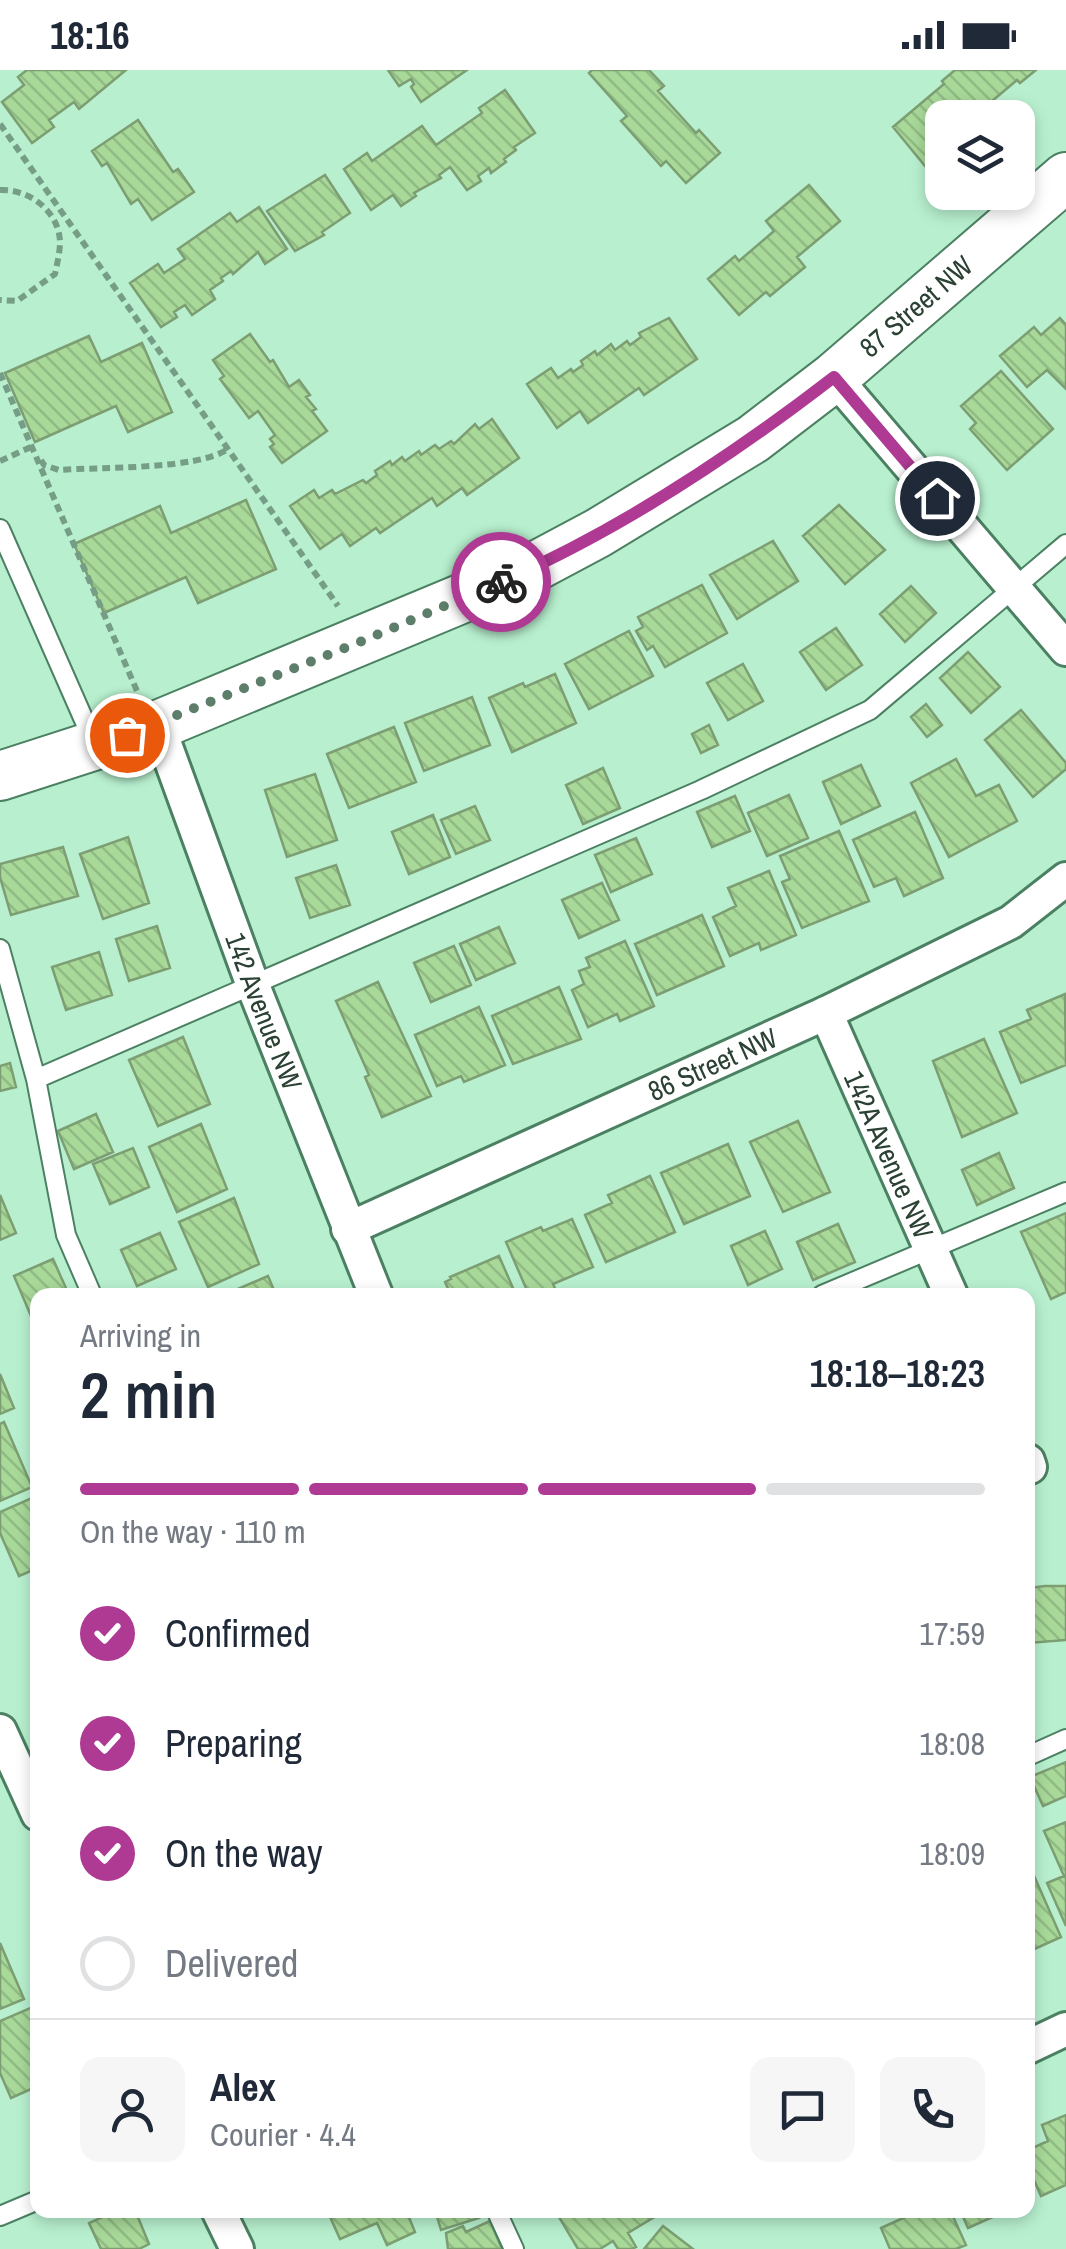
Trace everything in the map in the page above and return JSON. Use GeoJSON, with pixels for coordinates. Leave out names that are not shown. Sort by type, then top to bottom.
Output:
{"type":"FeatureCollection","features":[{"type":"Feature","properties":{"kind":"street","name":"87 Street NW"},"geometry":{"type":"LineString","coordinates":[[0,776],[96,746],[148,708],[355,644],[523,572],[598,533],[753,439],[834,377],[1066,176]]}},
{"type":"Feature","properties":{"kind":"street"},"geometry":{"type":"LineString","coordinates":[[834,377],[1066,649]]}},
{"type":"Feature","properties":{"kind":"street","name":"142 Avenue NW"},"geometry":{"type":"LineString","coordinates":[[148,708],[373,1288]]}},
{"type":"Feature","properties":{"kind":"street","name":"86 Street NW"},"geometry":{"type":"LineString","coordinates":[[348,1229],[826,1013],[1012,922],[1066,878]]}},
{"type":"Feature","properties":{"kind":"street","name":"142A Avenue NW"},"geometry":{"type":"LineString","coordinates":[[826,1013],[948,1288]]}},
{"type":"Feature","properties":{"kind":"street"},"geometry":{"type":"LineString","coordinates":[[0,1731],[30,1797]]}},
{"type":"Feature","properties":{"kind":"street"},"geometry":{"type":"LineString","coordinates":[[1035,2044],[1066,2030]]}},
{"type":"Feature","properties":{"kind":"street"},"geometry":{"type":"LineString","coordinates":[[222,2218],[236,2249]]}},
{"type":"Feature","properties":{"kind":"lane"},"geometry":{"type":"LineString","coordinates":[[0,529],[96,746]]}},
{"type":"Feature","properties":{"kind":"lane"},"geometry":{"type":"LineString","coordinates":[[36,1079],[701,790],[870,710],[1066,544]]}},
{"type":"Feature","properties":{"kind":"lane"},"geometry":{"type":"LineString","coordinates":[[0,949],[36,1079],[66,1235],[89,1288]]}},
{"type":"Feature","properties":{"kind":"lane"},"geometry":{"type":"LineString","coordinates":[[839,1288],[1066,1192]]}},
{"type":"Feature","properties":{"kind":"lane"},"geometry":{"type":"LineString","coordinates":[[1035,1753],[1066,1738]]}},
{"type":"Feature","properties":{"kind":"lane"},"geometry":{"type":"LineString","coordinates":[[0,2216],[30,2203]]}},
{"type":"Feature","properties":{"kind":"lane"},"geometry":{"type":"LineString","coordinates":[[500,2218],[514,2249]]}},
{"type":"Feature","properties":{"kind":"path"},"geometry":{"type":"LineString","coordinates":[[0,124],[341,610],[355,644]]}},
{"type":"Feature","properties":{"kind":"path"},"geometry":{"type":"LineString","coordinates":[[0,190],[15,190],[32,197],[51,214],[60,240],[55,274],[18,301],[0,300]]}},
{"type":"Feature","properties":{"kind":"path"},"geometry":{"type":"LineString","coordinates":[[0,373],[148,708]]}},
{"type":"Feature","properties":{"kind":"path"},"geometry":{"type":"LineString","coordinates":[[31,446],[44,465],[59,470],[195,460],[218,456],[228,449]]}},
{"type":"Feature","properties":{"kind":"path"},"geometry":{"type":"LineString","coordinates":[[0,461],[31,446]]}},
{"type":"Feature","properties":{"kind":"building"},"geometry":{"type":"Polygon","coordinates":[[[27,70],[126,70],[79,109],[74,102],[49,120],[54,127],[32,143],[2,102],[24,85],[18,77],[27,70]]]}},
{"type":"Feature","properties":{"kind":"building"},"geometry":{"type":"Polygon","coordinates":[[[388,70],[467,70],[421,102],[411,87],[411,79],[399,86],[388,70]]]}},
{"type":"Feature","properties":{"kind":"building"},"geometry":{"type":"Polygon","coordinates":[[[649,70],[664,86],[658,91],[720,153],[686,183],[666,161],[661,166],[621,121],[627,116],[589,73],[649,70]]]}},
{"type":"Feature","properties":{"kind":"building"},"geometry":{"type":"Polygon","coordinates":[[[955,70],[1036,70],[993,100],[925,100],[944,84],[942,81],[955,70]]]}},
{"type":"Feature","properties":{"kind":"building"},"geometry":{"type":"Polygon","coordinates":[[[505,90],[535,133],[514,147],[516,150],[504,159],[506,162],[491,173],[489,168],[478,176],[481,181],[467,190],[450,167],[439,175],[441,178],[414,193],[416,196],[401,206],[393,195],[371,210],[344,169],[367,153],[372,161],[422,126],[436,145],[482,113],[479,108],[505,90]]]}},
{"type":"Feature","properties":{"kind":"building"},"geometry":{"type":"Polygon","coordinates":[[[925,100],[925,166],[893,127],[925,100]]]}},
{"type":"Feature","properties":{"kind":"building"},"geometry":{"type":"Polygon","coordinates":[[[138,120],[173,172],[178,169],[194,192],[152,220],[138,199],[131,204],[107,163],[102,166],[92,151],[138,120]]]}},
{"type":"Feature","properties":{"kind":"building"},"geometry":{"type":"Polygon","coordinates":[[[325,175],[350,213],[322,232],[324,235],[295,251],[267,211],[325,175]]]}},
{"type":"Feature","properties":{"kind":"building"},"geometry":{"type":"Polygon","coordinates":[[[809,185],[840,221],[797,257],[805,267],[739,315],[708,279],[735,256],[739,261],[774,231],[766,221],[809,185]]]}},
{"type":"Feature","properties":{"kind":"building"},"geometry":{"type":"Polygon","coordinates":[[[259,207],[287,249],[265,264],[258,252],[210,290],[215,299],[192,315],[185,305],[174,312],[177,317],[161,327],[130,283],[158,264],[164,273],[185,259],[178,249],[230,213],[237,222],[259,207]]]}},
{"type":"Feature","properties":{"kind":"building"},"geometry":{"type":"Polygon","coordinates":[[[669,318],[697,359],[644,395],[639,388],[588,423],[580,411],[557,428],[527,384],[551,368],[558,378],[571,369],[573,372],[595,351],[597,355],[611,344],[615,350],[627,341],[630,345],[641,337],[639,333],[669,318]]]}},
{"type":"Feature","properties":{"kind":"building"},"geometry":{"type":"Polygon","coordinates":[[[1060,318],[1066,325],[1066,389],[1047,370],[1027,387],[1000,356],[1034,327],[1041,335],[1060,318]]]}},
{"type":"Feature","properties":{"kind":"building"},"geometry":{"type":"Polygon","coordinates":[[[250,334],[270,362],[273,360],[289,387],[299,380],[316,409],[312,411],[327,431],[282,463],[270,447],[274,444],[270,439],[275,435],[258,411],[249,418],[220,379],[224,376],[213,360],[250,334]]]}},
{"type":"Feature","properties":{"kind":"building"},"geometry":{"type":"Polygon","coordinates":[[[89,336],[101,362],[142,343],[172,412],[128,432],[116,406],[35,442],[5,373],[89,336]]]}},
{"type":"Feature","properties":{"kind":"building"},"geometry":{"type":"Polygon","coordinates":[[[1001,371],[1053,429],[1007,470],[970,429],[976,423],[961,406],[1001,371]]]}},
{"type":"Feature","properties":{"kind":"building"},"geometry":{"type":"Polygon","coordinates":[[[492,419],[519,458],[467,495],[462,488],[437,506],[432,498],[380,533],[376,528],[350,546],[342,534],[320,549],[290,506],[314,490],[319,498],[363,480],[366,483],[390,461],[392,465],[419,451],[421,455],[435,445],[439,449],[451,441],[454,444],[475,424],[479,429],[492,419]]]}},
{"type":"Feature","properties":{"kind":"building"},"geometry":{"type":"Polygon","coordinates":[[[246,500],[276,569],[198,603],[186,577],[104,613],[74,544],[160,506],[171,533],[246,500]]]}},
{"type":"Feature","properties":{"kind":"building"},"geometry":{"type":"Polygon","coordinates":[[[839,505],[885,550],[845,584],[803,536],[839,505]]]}},
{"type":"Feature","properties":{"kind":"building"},"geometry":{"type":"Polygon","coordinates":[[[773,541],[798,581],[737,619],[710,575],[773,541]]]}},
{"type":"Feature","properties":{"kind":"building"},"geometry":{"type":"Polygon","coordinates":[[[702,585],[727,633],[665,667],[653,646],[647,650],[636,631],[643,627],[638,617],[702,585]]]}},
{"type":"Feature","properties":{"kind":"building"},"geometry":{"type":"Polygon","coordinates":[[[911,586],[936,613],[905,642],[880,614],[911,586]]]}},
{"type":"Feature","properties":{"kind":"building"},"geometry":{"type":"Polygon","coordinates":[[[836,628],[862,665],[826,690],[800,652],[836,628]]]}},
{"type":"Feature","properties":{"kind":"building"},"geometry":{"type":"Polygon","coordinates":[[[629,631],[653,676],[589,709],[565,664],[629,631]]]}},
{"type":"Feature","properties":{"kind":"building"},"geometry":{"type":"Polygon","coordinates":[[[968,652],[1000,687],[971,713],[940,678],[968,652]]]}},
{"type":"Feature","properties":{"kind":"building"},"geometry":{"type":"Polygon","coordinates":[[[743,664],[763,701],[728,720],[707,683],[743,664]]]}},
{"type":"Feature","properties":{"kind":"building"},"geometry":{"type":"Polygon","coordinates":[[[555,674],[576,723],[512,752],[489,698],[555,674]]]}},
{"type":"Feature","properties":{"kind":"building"},"geometry":{"type":"Polygon","coordinates":[[[472,697],[490,745],[424,771],[405,723],[472,697]]]}},
{"type":"Feature","properties":{"kind":"building"},"geometry":{"type":"Polygon","coordinates":[[[926,704],[942,725],[927,737],[911,717],[926,704]]]}},
{"type":"Feature","properties":{"kind":"building"},"geometry":{"type":"Polygon","coordinates":[[[1021,710],[1066,763],[1066,769],[1033,797],[985,740],[1021,710]]]}},
{"type":"Feature","properties":{"kind":"building"},"geometry":{"type":"Polygon","coordinates":[[[709,725],[718,745],[701,753],[692,734],[709,725]]]}},
{"type":"Feature","properties":{"kind":"building"},"geometry":{"type":"Polygon","coordinates":[[[394,727],[416,782],[349,808],[327,754],[394,727]]]}},
{"type":"Feature","properties":{"kind":"building"},"geometry":{"type":"Polygon","coordinates":[[[956,759],[976,796],[999,785],[1017,821],[949,857],[911,783],[956,759]]]}},
{"type":"Feature","properties":{"kind":"building"},"geometry":{"type":"Polygon","coordinates":[[[861,765],[880,806],[841,824],[823,782],[861,765]]]}},
{"type":"Feature","properties":{"kind":"building"},"geometry":{"type":"Polygon","coordinates":[[[603,768],[620,808],[583,824],[566,785],[603,768]]]}},
{"type":"Feature","properties":{"kind":"building"},"geometry":{"type":"Polygon","coordinates":[[[315,774],[337,840],[287,857],[265,790],[315,774]]]}},
{"type":"Feature","properties":{"kind":"building"},"geometry":{"type":"Polygon","coordinates":[[[789,795],[808,838],[767,856],[748,813],[789,795]]]}},
{"type":"Feature","properties":{"kind":"building"},"geometry":{"type":"Polygon","coordinates":[[[735,796],[750,831],[712,847],[697,812],[735,796]]]}},
{"type":"Feature","properties":{"kind":"building"},"geometry":{"type":"Polygon","coordinates":[[[475,806],[490,840],[456,854],[441,820],[475,806]]]}},
{"type":"Feature","properties":{"kind":"building"},"geometry":{"type":"Polygon","coordinates":[[[915,812],[943,878],[904,896],[896,878],[874,887],[853,840],[915,812]]]}},
{"type":"Feature","properties":{"kind":"building"},"geometry":{"type":"Polygon","coordinates":[[[433,815],[450,857],[409,874],[392,832],[433,815]]]}},
{"type":"Feature","properties":{"kind":"building"},"geometry":{"type":"Polygon","coordinates":[[[839,831],[869,901],[802,928],[782,882],[790,879],[780,856],[839,831]]]}},
{"type":"Feature","properties":{"kind":"building"},"geometry":{"type":"Polygon","coordinates":[[[128,837],[149,903],[103,919],[80,854],[128,837]]]}},
{"type":"Feature","properties":{"kind":"building"},"geometry":{"type":"Polygon","coordinates":[[[636,838],[652,874],[611,892],[595,855],[636,838]]]}},
{"type":"Feature","properties":{"kind":"building"},"geometry":{"type":"Polygon","coordinates":[[[63,847],[78,896],[11,915],[0,864],[63,847]]]}},
{"type":"Feature","properties":{"kind":"building"},"geometry":{"type":"Polygon","coordinates":[[[336,865],[350,905],[310,918],[296,878],[336,865]]]}},
{"type":"Feature","properties":{"kind":"building"},"geometry":{"type":"Polygon","coordinates":[[[769,871],[796,935],[761,950],[759,943],[730,956],[713,917],[736,906],[728,888],[769,871]]]}},
{"type":"Feature","properties":{"kind":"building"},"geometry":{"type":"Polygon","coordinates":[[[602,883],[619,920],[579,938],[562,900],[602,883]]]}},
{"type":"Feature","properties":{"kind":"building"},"geometry":{"type":"Polygon","coordinates":[[[702,915],[724,966],[657,995],[635,944],[702,915]]]}},
{"type":"Feature","properties":{"kind":"building"},"geometry":{"type":"Polygon","coordinates":[[[157,926],[170,968],[129,981],[116,939],[157,926]]]}},
{"type":"Feature","properties":{"kind":"building"},"geometry":{"type":"Polygon","coordinates":[[[499,927],[515,963],[476,980],[460,944],[499,927]]]}},
{"type":"Feature","properties":{"kind":"building"},"geometry":{"type":"Polygon","coordinates":[[[625,941],[654,1006],[620,1021],[617,1014],[588,1027],[572,990],[584,984],[579,971],[590,967],[586,958],[625,941]]]}},
{"type":"Feature","properties":{"kind":"building"},"geometry":{"type":"Polygon","coordinates":[[[454,946],[471,985],[431,1002],[414,963],[454,946]]]}},
{"type":"Feature","properties":{"kind":"building"},"geometry":{"type":"Polygon","coordinates":[[[99,952],[112,995],[66,1010],[52,967],[99,952]]]}},
{"type":"Feature","properties":{"kind":"building"},"geometry":{"type":"Polygon","coordinates":[[[378,982],[431,1096],[382,1117],[365,1077],[369,1075],[336,1001],[378,982]]]}},
{"type":"Feature","properties":{"kind":"building"},"geometry":{"type":"Polygon","coordinates":[[[559,987],[581,1039],[513,1064],[492,1016],[559,987]]]}},
{"type":"Feature","properties":{"kind":"building"},"geometry":{"type":"Polygon","coordinates":[[[1065,994],[1066,1065],[1021,1083],[1000,1032],[1031,1019],[1027,1010],[1065,994]]]}},
{"type":"Feature","properties":{"kind":"building"},"geometry":{"type":"Polygon","coordinates":[[[479,1007],[505,1065],[464,1082],[461,1076],[437,1086],[415,1035],[479,1007]]]}},
{"type":"Feature","properties":{"kind":"building"},"geometry":{"type":"Polygon","coordinates":[[[183,1037],[210,1104],[158,1126],[129,1060],[183,1037]]]}},
{"type":"Feature","properties":{"kind":"building"},"geometry":{"type":"Polygon","coordinates":[[[984,1039],[1017,1113],[962,1137],[933,1061],[984,1039]]]}},
{"type":"Feature","properties":{"kind":"building"},"geometry":{"type":"Polygon","coordinates":[[[10,1063],[16,1087],[0,1091],[0,1066],[10,1063]]]}},
{"type":"Feature","properties":{"kind":"building"},"geometry":{"type":"Polygon","coordinates":[[[96,1114],[113,1152],[74,1169],[58,1131],[96,1114]]]}},
{"type":"Feature","properties":{"kind":"building"},"geometry":{"type":"Polygon","coordinates":[[[798,1121],[830,1192],[783,1212],[750,1142],[798,1121]]]}},
{"type":"Feature","properties":{"kind":"building"},"geometry":{"type":"Polygon","coordinates":[[[201,1124],[227,1189],[177,1212],[149,1147],[201,1124]]]}},
{"type":"Feature","properties":{"kind":"building"},"geometry":{"type":"Polygon","coordinates":[[[728,1144],[750,1196],[684,1224],[661,1173],[728,1144]]]}},
{"type":"Feature","properties":{"kind":"building"},"geometry":{"type":"Polygon","coordinates":[[[133,1148],[149,1187],[110,1204],[93,1164],[133,1148]]]}},
{"type":"Feature","properties":{"kind":"building"},"geometry":{"type":"Polygon","coordinates":[[[999,1153],[1014,1188],[977,1205],[962,1170],[999,1153]]]}},
{"type":"Feature","properties":{"kind":"building"},"geometry":{"type":"Polygon","coordinates":[[[650,1176],[675,1232],[606,1262],[585,1215],[612,1203],[608,1195],[650,1176]]]}},
{"type":"Feature","properties":{"kind":"building"},"geometry":{"type":"Polygon","coordinates":[[[0,1195],[16,1233],[0,1240],[0,1195]]]}},
{"type":"Feature","properties":{"kind":"building"},"geometry":{"type":"Polygon","coordinates":[[[234,1198],[259,1264],[208,1287],[179,1222],[234,1198]]]}},
{"type":"Feature","properties":{"kind":"building"},"geometry":{"type":"Polygon","coordinates":[[[1066,1213],[1066,1292],[1051,1299],[1021,1232],[1066,1213]]]}},
{"type":"Feature","properties":{"kind":"building"},"geometry":{"type":"Polygon","coordinates":[[[572,1219],[593,1267],[553,1284],[555,1288],[526,1288],[506,1242],[541,1227],[543,1231],[572,1219]]]}},
{"type":"Feature","properties":{"kind":"building"},"geometry":{"type":"Polygon","coordinates":[[[838,1224],[855,1262],[813,1280],[797,1242],[838,1224]]]}},
{"type":"Feature","properties":{"kind":"building"},"geometry":{"type":"Polygon","coordinates":[[[765,1231],[782,1269],[748,1285],[731,1246],[765,1231]]]}},
{"type":"Feature","properties":{"kind":"building"},"geometry":{"type":"Polygon","coordinates":[[[160,1233],[176,1269],[137,1286],[121,1250],[160,1233]]]}},
{"type":"Feature","properties":{"kind":"building"},"geometry":{"type":"Polygon","coordinates":[[[499,1256],[513,1288],[448,1288],[445,1282],[499,1256]]]}},
{"type":"Feature","properties":{"kind":"building"},"geometry":{"type":"Polygon","coordinates":[[[53,1259],[66,1288],[30,1288],[30,1314],[14,1276],[53,1259]]]}},
{"type":"Feature","properties":{"kind":"building"},"geometry":{"type":"Polygon","coordinates":[[[268,1276],[273,1288],[240,1288],[268,1276]]]}},
{"type":"Feature","properties":{"kind":"building"},"geometry":{"type":"Polygon","coordinates":[[[0,1374],[14,1408],[0,1414],[0,1374]]]}},
{"type":"Feature","properties":{"kind":"building"},"geometry":{"type":"Polygon","coordinates":[[[4,1422],[30,1488],[0,1501],[0,1424],[4,1422]]]}},
{"type":"Feature","properties":{"kind":"building"},"geometry":{"type":"Polygon","coordinates":[[[30,1499],[30,1571],[19,1576],[0,1533],[0,1512],[30,1499]]]}},
{"type":"Feature","properties":{"kind":"building"},"geometry":{"type":"Polygon","coordinates":[[[1066,1586],[1066,1640],[1035,1642],[1035,1587],[1066,1586]]]}},
{"type":"Feature","properties":{"kind":"building"},"geometry":{"type":"Polygon","coordinates":[[[1066,1762],[1066,1796],[1043,1806],[1035,1788],[1035,1775],[1066,1762]]]}},
{"type":"Feature","properties":{"kind":"building"},"geometry":{"type":"Polygon","coordinates":[[[1066,1822],[1066,1926],[1047,1883],[1064,1876],[1044,1831],[1066,1822]]]}},
{"type":"Feature","properties":{"kind":"building"},"geometry":{"type":"Polygon","coordinates":[[[1035,1878],[1061,1937],[1035,1949],[1035,1878]]]}},
{"type":"Feature","properties":{"kind":"building"},"geometry":{"type":"Polygon","coordinates":[[[0,1943],[24,1999],[0,2009],[0,1943]]]}},
{"type":"Feature","properties":{"kind":"building"},"geometry":{"type":"Polygon","coordinates":[[[30,2008],[30,2090],[11,2098],[0,2073],[0,2021],[30,2008]]]}},
{"type":"Feature","properties":{"kind":"building"},"geometry":{"type":"Polygon","coordinates":[[[1066,2115],[1066,2185],[1041,2196],[1035,2182],[1035,2147],[1048,2141],[1042,2125],[1066,2115]]]}},
{"type":"Feature","properties":{"kind":"building"},"geometry":{"type":"Polygon","coordinates":[[[100,2218],[138,2218],[149,2244],[139,2249],[101,2249],[89,2223],[100,2218]]]}},
{"type":"Feature","properties":{"kind":"building"},"geometry":{"type":"Polygon","coordinates":[[[331,2218],[409,2218],[415,2232],[387,2245],[377,2223],[340,2239],[331,2218]]]}},
{"type":"Feature","properties":{"kind":"building"},"geometry":{"type":"Polygon","coordinates":[[[437,2218],[479,2218],[441,2230],[437,2218]]]}},
{"type":"Feature","properties":{"kind":"building"},"geometry":{"type":"Polygon","coordinates":[[[560,2218],[653,2218],[628,2233],[636,2247],[632,2249],[618,2249],[613,2241],[600,2249],[578,2249],[560,2218]]]}},
{"type":"Feature","properties":{"kind":"building"},"geometry":{"type":"Polygon","coordinates":[[[903,2218],[954,2218],[966,2245],[956,2249],[890,2249],[881,2228],[903,2218]]]}},
{"type":"Feature","properties":{"kind":"building"},"geometry":{"type":"Polygon","coordinates":[[[964,2218],[990,2218],[968,2228],[964,2218]]]}},
{"type":"Feature","properties":{"kind":"building"},"geometry":{"type":"Polygon","coordinates":[[[490,2221],[502,2249],[448,2249],[446,2233],[463,2226],[466,2232],[490,2221]]]}},
{"type":"Feature","properties":{"kind":"building"},"geometry":{"type":"Polygon","coordinates":[[[663,2226],[693,2249],[644,2249],[663,2226]]]}},
{"type":"Feature","properties":{"kind":"way so far"},"geometry":{"type":"LineString","coordinates":[[127,735],[501,582]]}},
{"type":"Feature","properties":{"kind":"route"},"geometry":{"type":"LineString","coordinates":[[501,582],[598,533],[753,439],[834,377],[937,498]]}}]}
